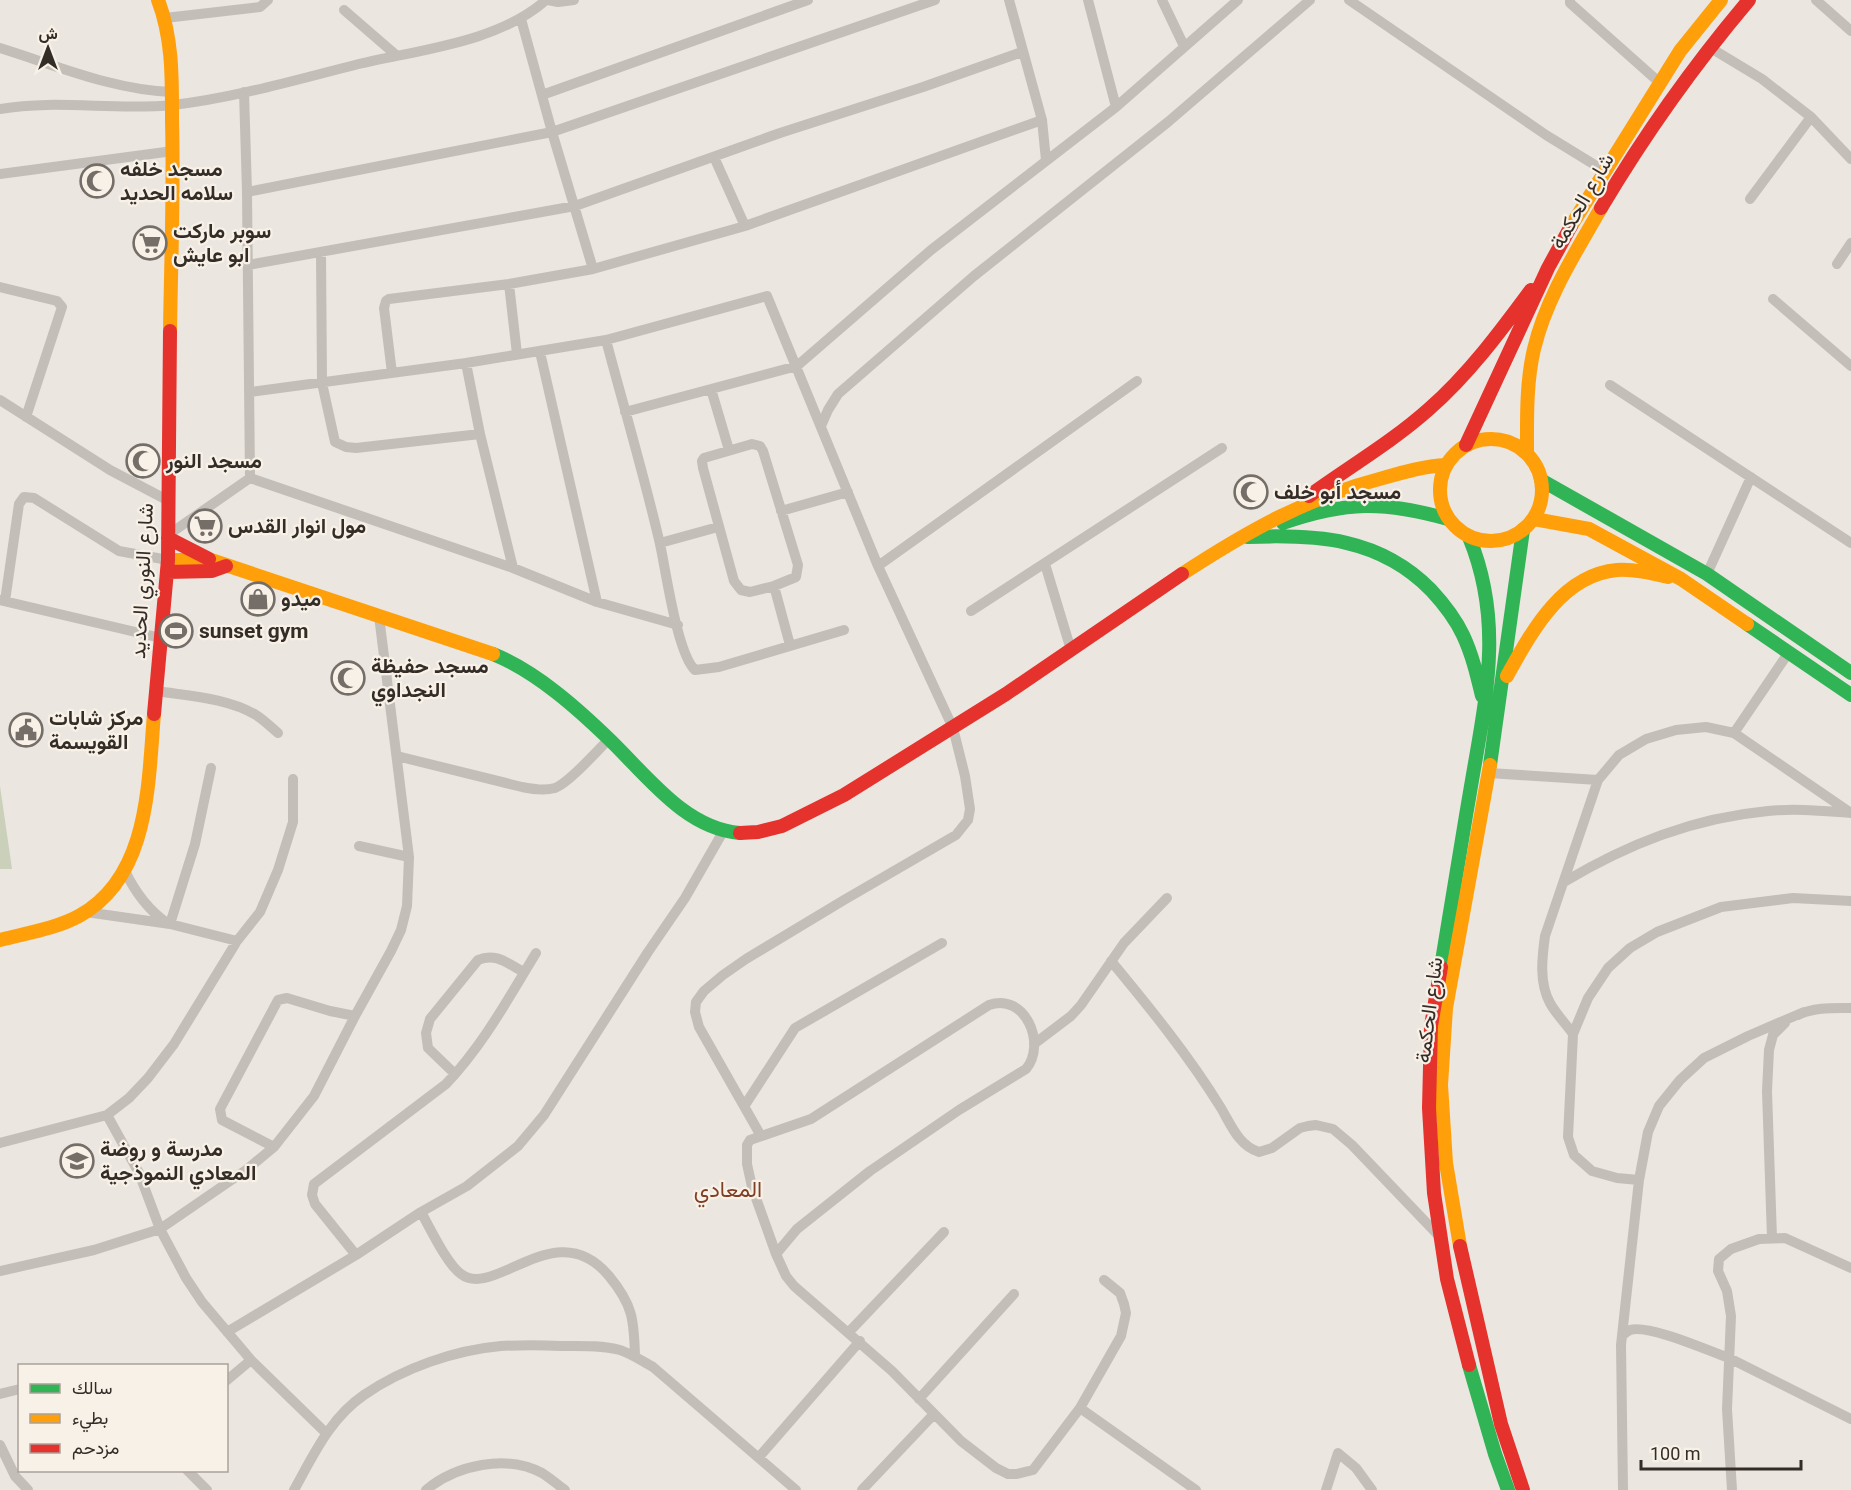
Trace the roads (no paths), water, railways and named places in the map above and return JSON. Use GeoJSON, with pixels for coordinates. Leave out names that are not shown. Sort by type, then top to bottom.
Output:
{"type":"FeatureCollection","features":[{"type":"Feature","properties":{"kind":"street","name":"شارع النوري الحديد"},"geometry":{"type":"LineString","coordinates":[[0,940],[86,912],[108,893],[125,871],[136,847],[146,810],[168,566],[173,152],[171,50],[165,18],[158,0]]}},
{"type":"Feature","properties":{"kind":"street"},"geometry":{"type":"LineString","coordinates":[[165,18],[260,7],[268,0]]}},
{"type":"Feature","properties":{"kind":"street"},"geometry":{"type":"LineString","coordinates":[[0,109],[244,93],[471,39],[521,19],[547,0],[574,0]]}},
{"type":"Feature","properties":{"kind":"street"},"geometry":{"type":"LineString","coordinates":[[543,95],[808,0]]}},
{"type":"Feature","properties":{"kind":"street"},"geometry":{"type":"LineString","coordinates":[[247,192],[552,132],[935,0]]}},
{"type":"Feature","properties":{"kind":"street"},"geometry":{"type":"LineString","coordinates":[[1009,0],[1042,120],[1046,160]]}},
{"type":"Feature","properties":{"kind":"street"},"geometry":{"type":"LineString","coordinates":[[1088,0],[1116,106]]}},
{"type":"Feature","properties":{"kind":"street"},"geometry":{"type":"LineString","coordinates":[[1162,0],[1184,46]]}},
{"type":"Feature","properties":{"kind":"street"},"geometry":{"type":"LineString","coordinates":[[625,412],[797,366],[931,250],[1116,106],[1238,0]]}},
{"type":"Feature","properties":{"kind":"street"},"geometry":{"type":"LineString","coordinates":[[821,426],[838,394],[974,276],[1168,122],[1310,0]]}},
{"type":"Feature","properties":{"kind":"street"},"geometry":{"type":"LineString","coordinates":[[1349,0],[1546,135],[1603,170]]}},
{"type":"Feature","properties":{"kind":"street"},"geometry":{"type":"LineString","coordinates":[[1570,0],[1570,3],[1660,83]]}},
{"type":"Feature","properties":{"kind":"street","name":"شارع الحكمة"},"geometry":{"type":"LineString","coordinates":[[1527,454],[1531,372],[1535,348],[1569,264],[1657,117],[1709,47],[1749,0]]}},
{"type":"Feature","properties":{"kind":"street"},"geometry":{"type":"LineString","coordinates":[[1816,0],[1851,32]]}},
{"type":"Feature","properties":{"kind":"street","name":"شارع الحكمة"},"geometry":{"type":"LineString","coordinates":[[1466,445],[1548,268],[1603,170],[1714,2]]}},
{"type":"Feature","properties":{"kind":"street"},"geometry":{"type":"LineString","coordinates":[[344,10],[396,55]]}},
{"type":"Feature","properties":{"kind":"street"},"geometry":{"type":"LineString","coordinates":[[521,19],[593,269]]}},
{"type":"Feature","properties":{"kind":"street"},"geometry":{"type":"LineString","coordinates":[[1709,47],[1762,79],[1810,117],[1851,159]]}},
{"type":"Feature","properties":{"kind":"street"},"geometry":{"type":"LineString","coordinates":[[0,48],[118,85],[172,98]]}},
{"type":"Feature","properties":{"kind":"street"},"geometry":{"type":"LineString","coordinates":[[248,265],[574,206],[1022,52]]}},
{"type":"Feature","properties":{"kind":"street"},"geometry":{"type":"LineString","coordinates":[[244,93],[250,478]]}},
{"type":"Feature","properties":{"kind":"street"},"geometry":{"type":"LineString","coordinates":[[1750,199],[1810,117]]}},
{"type":"Feature","properties":{"kind":"street"},"geometry":{"type":"LineString","coordinates":[[392,373],[384,308],[386,301],[394,298],[508,284],[593,269],[745,226],[1042,120]]}},
{"type":"Feature","properties":{"kind":"street"},"geometry":{"type":"LineString","coordinates":[[0,174],[173,152]]}},
{"type":"Feature","properties":{"kind":"street"},"geometry":{"type":"LineString","coordinates":[[714,157],[745,226]]}},
{"type":"Feature","properties":{"kind":"street"},"geometry":{"type":"LineString","coordinates":[[1837,264],[1851,243]]}},
{"type":"Feature","properties":{"kind":"street"},"geometry":{"type":"LineString","coordinates":[[321,252],[322,383],[335,442],[357,448],[480,434]]}},
{"type":"Feature","properties":{"kind":"street"},"geometry":{"type":"LineString","coordinates":[[250,478],[168,536],[226,566],[496,655],[519,667],[556,692],[609,739],[677,807],[703,822],[724,830],[736,833],[755,833],[790,822],[830,802],[953,728],[1174,579],[1282,514],[1409,425],[1430,408],[1470,367],[1504,327],[1548,268]]}},
{"type":"Feature","properties":{"kind":"street"},"geometry":{"type":"LineString","coordinates":[[508,284],[517,354]]}},
{"type":"Feature","properties":{"kind":"street"},"geometry":{"type":"LineString","coordinates":[[0,287],[57,301],[62,307],[26,417]]}},
{"type":"Feature","properties":{"kind":"street"},"geometry":{"type":"LineString","coordinates":[[250,392],[466,363],[606,340],[767,296],[878,566],[953,728],[969,803],[968,820],[963,828],[940,845],[746,959],[709,987],[696,1002],[695,1012],[699,1027],[761,1136]]}},
{"type":"Feature","properties":{"kind":"street"},"geometry":{"type":"LineString","coordinates":[[1773,299],[1851,366]]}},
{"type":"Feature","properties":{"kind":"street"},"geometry":{"type":"LineString","coordinates":[[606,340],[660,543],[686,656],[690,664],[695,670],[719,667],[844,630]]}},
{"type":"Feature","properties":{"kind":"street"},"geometry":{"type":"LineString","coordinates":[[540,352],[597,602]]}},
{"type":"Feature","properties":{"kind":"street"},"geometry":{"type":"LineString","coordinates":[[466,363],[480,434],[513,568]]}},
{"type":"Feature","properties":{"kind":"street"},"geometry":{"type":"LineString","coordinates":[[878,566],[1137,381]]}},
{"type":"Feature","properties":{"kind":"street"},"geometry":{"type":"LineString","coordinates":[[1610,385],[1851,543]]}},
{"type":"Feature","properties":{"kind":"street"},"geometry":{"type":"LineString","coordinates":[[711,389],[729,450]]}},
{"type":"Feature","properties":{"kind":"street"},"geometry":{"type":"LineString","coordinates":[[0,400],[110,470],[167,500]]}},
{"type":"Feature","properties":{"kind":"street"},"geometry":{"type":"LineString","coordinates":[[1493,439],[1512,443],[1527,454],[1541,480],[1541,498],[1534,519],[1522,530],[1506,539],[1478,540],[1461,532],[1448,519],[1443,510],[1439,492],[1446,465],[1458,451],[1475,441],[1493,439]]}},
{"type":"Feature","properties":{"kind":"street"},"geometry":{"type":"LineString","coordinates":[[752,444],[760,446],[781,511],[798,569],[794,579],[750,592],[741,591],[737,587],[718,527],[702,461],[710,455],[752,444]]}},
{"type":"Feature","properties":{"kind":"street"},"geometry":{"type":"LineString","coordinates":[[971,611],[1222,448]]}},
{"type":"Feature","properties":{"kind":"street"},"geometry":{"type":"LineString","coordinates":[[1282,514],[1336,491],[1418,469],[1446,465]]}},
{"type":"Feature","properties":{"kind":"street"},"geometry":{"type":"LineString","coordinates":[[1707,574],[1751,477]]}},
{"type":"Feature","properties":{"kind":"street"},"geometry":{"type":"LineString","coordinates":[[250,478],[513,568],[597,602],[678,625]]}},
{"type":"Feature","properties":{"kind":"street"},"geometry":{"type":"LineString","coordinates":[[1541,480],[1707,574],[1851,673]]}},
{"type":"Feature","properties":{"kind":"street"},"geometry":{"type":"LineString","coordinates":[[781,511],[848,492]]}},
{"type":"Feature","properties":{"kind":"street"},"geometry":{"type":"LineString","coordinates":[[161,638],[2,600],[19,504],[24,497],[34,498],[119,551],[168,566],[212,571],[226,566]]}},
{"type":"Feature","properties":{"kind":"street"},"geometry":{"type":"LineString","coordinates":[[1230,544],[1299,517],[1346,505],[1366,503],[1389,505],[1417,509],[1448,519]]}},
{"type":"Feature","properties":{"kind":"street"},"geometry":{"type":"LineString","coordinates":[[1534,519],[1589,529],[1604,535],[1680,579],[1851,695]]}},
{"type":"Feature","properties":{"kind":"street"},"geometry":{"type":"LineString","coordinates":[[660,543],[718,527]]}},
{"type":"Feature","properties":{"kind":"street","name":"شارع الحكمة"},"geometry":{"type":"LineString","coordinates":[[1522,530],[1503,684],[1489,773],[1446,1008],[1442,1085],[1446,1163],[1464,1270],[1501,1424],[1523,1490]]}},
{"type":"Feature","properties":{"kind":"street"},"geometry":{"type":"LineString","coordinates":[[1248,537],[1300,536],[1350,543],[1383,553],[1419,578],[1440,600],[1459,626],[1473,663],[1485,708]]}},
{"type":"Feature","properties":{"kind":"street","name":"شارع الحكمة"},"geometry":{"type":"LineString","coordinates":[[1469,537],[1485,578],[1489,602],[1490,638],[1485,708],[1431,1026],[1430,1148],[1447,1279],[1459,1330],[1495,1454],[1508,1490]]}},
{"type":"Feature","properties":{"kind":"street"},"geometry":{"type":"LineString","coordinates":[[168,566],[211,560]]}},
{"type":"Feature","properties":{"kind":"street"},"geometry":{"type":"LineString","coordinates":[[1044,564],[1071,650]]}},
{"type":"Feature","properties":{"kind":"street"},"geometry":{"type":"LineString","coordinates":[[1503,684],[1547,612],[1559,599],[1587,579],[1601,573],[1629,570],[1680,579]]}},
{"type":"Feature","properties":{"kind":"street"},"geometry":{"type":"LineString","coordinates":[[774,586],[790,645]]}},
{"type":"Feature","properties":{"kind":"street"},"geometry":{"type":"LineString","coordinates":[[0,1271],[94,1250],[160,1229],[217,1192],[274,1147],[314,1096],[392,951],[401,930],[407,906],[409,857],[380,616]]}},
{"type":"Feature","properties":{"kind":"street"},"geometry":{"type":"LineString","coordinates":[[1734,733],[1788,652]]}},
{"type":"Feature","properties":{"kind":"street"},"geometry":{"type":"LineString","coordinates":[[157,691],[197,697],[241,709],[256,715],[278,733]]}},
{"type":"Feature","properties":{"kind":"street"},"geometry":{"type":"LineString","coordinates":[[1574,1034],[1550,1002],[1544,983],[1542,961],[1545,936],[1598,780],[1619,755],[1646,739],[1676,730],[1706,727],[1734,733],[1851,813]]}},
{"type":"Feature","properties":{"kind":"street"},"geometry":{"type":"LineString","coordinates":[[397,756],[536,790],[558,787],[609,739]]}},
{"type":"Feature","properties":{"kind":"street"},"geometry":{"type":"LineString","coordinates":[[170,924],[195,844],[211,768]]}},
{"type":"Feature","properties":{"kind":"street"},"geometry":{"type":"LineString","coordinates":[[1489,773],[1598,780]]}},
{"type":"Feature","properties":{"kind":"street"},"geometry":{"type":"LineString","coordinates":[[0,1143],[107,1114],[129,1098],[148,1078],[174,1044],[237,941],[260,912],[278,870],[293,822],[293,779]]}},
{"type":"Feature","properties":{"kind":"street"},"geometry":{"type":"LineString","coordinates":[[1564,882],[1604,858],[1642,841],[1721,817],[1769,810],[1851,813]]}},
{"type":"Feature","properties":{"kind":"street"},"geometry":{"type":"LineString","coordinates":[[227,1332],[467,1186],[518,1146],[544,1115],[685,898],[724,830]]}},
{"type":"Feature","properties":{"kind":"street"},"geometry":{"type":"LineString","coordinates":[[359,846],[409,857]]}},
{"type":"Feature","properties":{"kind":"street"},"geometry":{"type":"LineString","coordinates":[[125,871],[150,910],[170,924]]}},
{"type":"Feature","properties":{"kind":"street"},"geometry":{"type":"LineString","coordinates":[[1034,1044],[1071,1016],[1124,943],[1167,898]]}},
{"type":"Feature","properties":{"kind":"street"},"geometry":{"type":"LineString","coordinates":[[1639,1180],[1617,1178],[1592,1171],[1574,1155],[1568,1137],[1574,1034],[1588,998],[1608,968],[1630,948],[1657,932],[1694,916],[1730,905],[1793,898],[1851,901]]}},
{"type":"Feature","properties":{"kind":"street"},"geometry":{"type":"LineString","coordinates":[[86,912],[170,924],[237,941]]}},
{"type":"Feature","properties":{"kind":"street"},"geometry":{"type":"LineString","coordinates":[[745,1105],[795,1028],[942,943]]}},
{"type":"Feature","properties":{"kind":"street"},"geometry":{"type":"LineString","coordinates":[[357,1255],[315,1204],[312,1195],[314,1184],[446,1084],[467,1062],[490,1029],[536,953]]}},
{"type":"Feature","properties":{"kind":"street"},"geometry":{"type":"LineString","coordinates":[[455,1074],[428,1048],[426,1032],[430,1020],[478,960],[488,956],[496,957],[524,972]]}},
{"type":"Feature","properties":{"kind":"street"},"geometry":{"type":"LineString","coordinates":[[1110,961],[1156,1014],[1201,1076],[1244,1145],[1259,1152],[1272,1148],[1300,1128],[1316,1125],[1333,1129],[1352,1145],[1440,1237]]}},
{"type":"Feature","properties":{"kind":"street"},"geometry":{"type":"LineString","coordinates":[[274,1147],[222,1120],[220,1109],[278,1000],[287,998],[355,1016]]}},
{"type":"Feature","properties":{"kind":"street"},"geometry":{"type":"LineString","coordinates":[[776,1254],[797,1229],[870,1171],[1026,1069],[1034,1053],[1030,1026],[1021,1011],[998,1001],[811,1119],[754,1137],[748,1142],[747,1164],[752,1187],[776,1254],[786,1276],[799,1292],[860,1341],[961,1441],[996,1468],[1008,1474],[1033,1470],[1080,1408],[1121,1336],[1126,1313],[1120,1293],[1104,1280]]}},
{"type":"Feature","properties":{"kind":"street"},"geometry":{"type":"LineString","coordinates":[[1623,1490],[1621,1359],[1623,1335],[1639,1180],[1648,1132],[1659,1106],[1680,1080],[1704,1058],[1804,1012],[1826,1008],[1851,1008]]}},
{"type":"Feature","properties":{"kind":"street"},"geometry":{"type":"LineString","coordinates":[[1772,1238],[1767,1091],[1769,1050],[1773,1035],[1784,1023],[1804,1012]]}},
{"type":"Feature","properties":{"kind":"street"},"geometry":{"type":"LineString","coordinates":[[107,1114],[139,1173],[160,1229],[186,1278],[202,1302],[251,1359],[326,1433]]}},
{"type":"Feature","properties":{"kind":"street"},"geometry":{"type":"LineString","coordinates":[[421,1212],[448,1257],[461,1274],[469,1277],[494,1275],[551,1253],[574,1253],[598,1263],[628,1304],[634,1325],[635,1356]]}},
{"type":"Feature","properties":{"kind":"street"},"geometry":{"type":"LineString","coordinates":[[849,1332],[944,1232]]}},
{"type":"Feature","properties":{"kind":"street"},"geometry":{"type":"LineString","coordinates":[[1732,1490],[1727,1409],[1731,1316],[1727,1291],[1718,1271],[1719,1259],[1731,1249],[1759,1239],[1785,1238],[1851,1268]]}},
{"type":"Feature","properties":{"kind":"street"},"geometry":{"type":"LineString","coordinates":[[919,1399],[1014,1294]]}},
{"type":"Feature","properties":{"kind":"street"},"geometry":{"type":"LineString","coordinates":[[1623,1335],[1630,1330],[1646,1329],[1729,1358],[1851,1419]]}},
{"type":"Feature","properties":{"kind":"street"},"geometry":{"type":"LineString","coordinates":[[759,1456],[860,1341]]}},
{"type":"Feature","properties":{"kind":"street"},"geometry":{"type":"LineString","coordinates":[[294,1490],[326,1433],[363,1395],[421,1366],[464,1352],[501,1346],[573,1346],[620,1350],[653,1367],[796,1490]]}},
{"type":"Feature","properties":{"kind":"street"},"geometry":{"type":"LineString","coordinates":[[228,1379],[251,1359]]}},
{"type":"Feature","properties":{"kind":"street"},"geometry":{"type":"LineString","coordinates":[[0,1394],[18,1390]]}},
{"type":"Feature","properties":{"kind":"street"},"geometry":{"type":"LineString","coordinates":[[1080,1408],[1196,1490]]}},
{"type":"Feature","properties":{"kind":"street"},"geometry":{"type":"LineString","coordinates":[[862,1490],[934,1414]]}},
{"type":"Feature","properties":{"kind":"street"},"geometry":{"type":"LineString","coordinates":[[0,1445],[15,1476],[28,1490]]}},
{"type":"Feature","properties":{"kind":"street"},"geometry":{"type":"LineString","coordinates":[[1326,1490],[1338,1453],[1356,1468],[1372,1490]]}},
{"type":"Feature","properties":{"kind":"street"},"geometry":{"type":"LineString","coordinates":[[426,1490],[449,1474],[464,1469],[503,1464],[542,1473],[565,1490]]}},
{"type":"Feature","properties":{"kind":"street"},"geometry":{"type":"LineString","coordinates":[[189,1472],[207,1490]]}},
{"type":"Feature","properties":{"kind":"place","name":"مسجد خلفه سلامه الحديد"},"geometry":{"type":"Point","coordinates":[97,181]}},
{"type":"Feature","properties":{"kind":"place","name":"سوبر ماركت ابو عايش"},"geometry":{"type":"Point","coordinates":[150,243]}},
{"type":"Feature","properties":{"kind":"place","name":"مسجد النور"},"geometry":{"type":"Point","coordinates":[143,461]}},
{"type":"Feature","properties":{"kind":"place","name":"مسجد أبو خلف"},"geometry":{"type":"Point","coordinates":[1251,492]}},
{"type":"Feature","properties":{"kind":"place","name":"مول انوار القدس"},"geometry":{"type":"Point","coordinates":[205,526]}},
{"type":"Feature","properties":{"kind":"place","name":"ميدو"},"geometry":{"type":"Point","coordinates":[258,599]}},
{"type":"Feature","properties":{"kind":"place","name":"sunset gym"},"geometry":{"type":"Point","coordinates":[176,631]}},
{"type":"Feature","properties":{"kind":"place","name":"مسجد حفيظة النجداوي"},"geometry":{"type":"Point","coordinates":[348,678]}},
{"type":"Feature","properties":{"kind":"place","name":"مركز شابات القويسمة"},"geometry":{"type":"Point","coordinates":[26,730]}},
{"type":"Feature","properties":{"kind":"place","name":"مدرسة و روضة المعادي النموذجية"},"geometry":{"type":"Point","coordinates":[77,1161]}},
{"type":"Feature","properties":{"kind":"district","name":"المعادي"},"geometry":{"type":"Point","coordinates":[728,1189]}}]}
